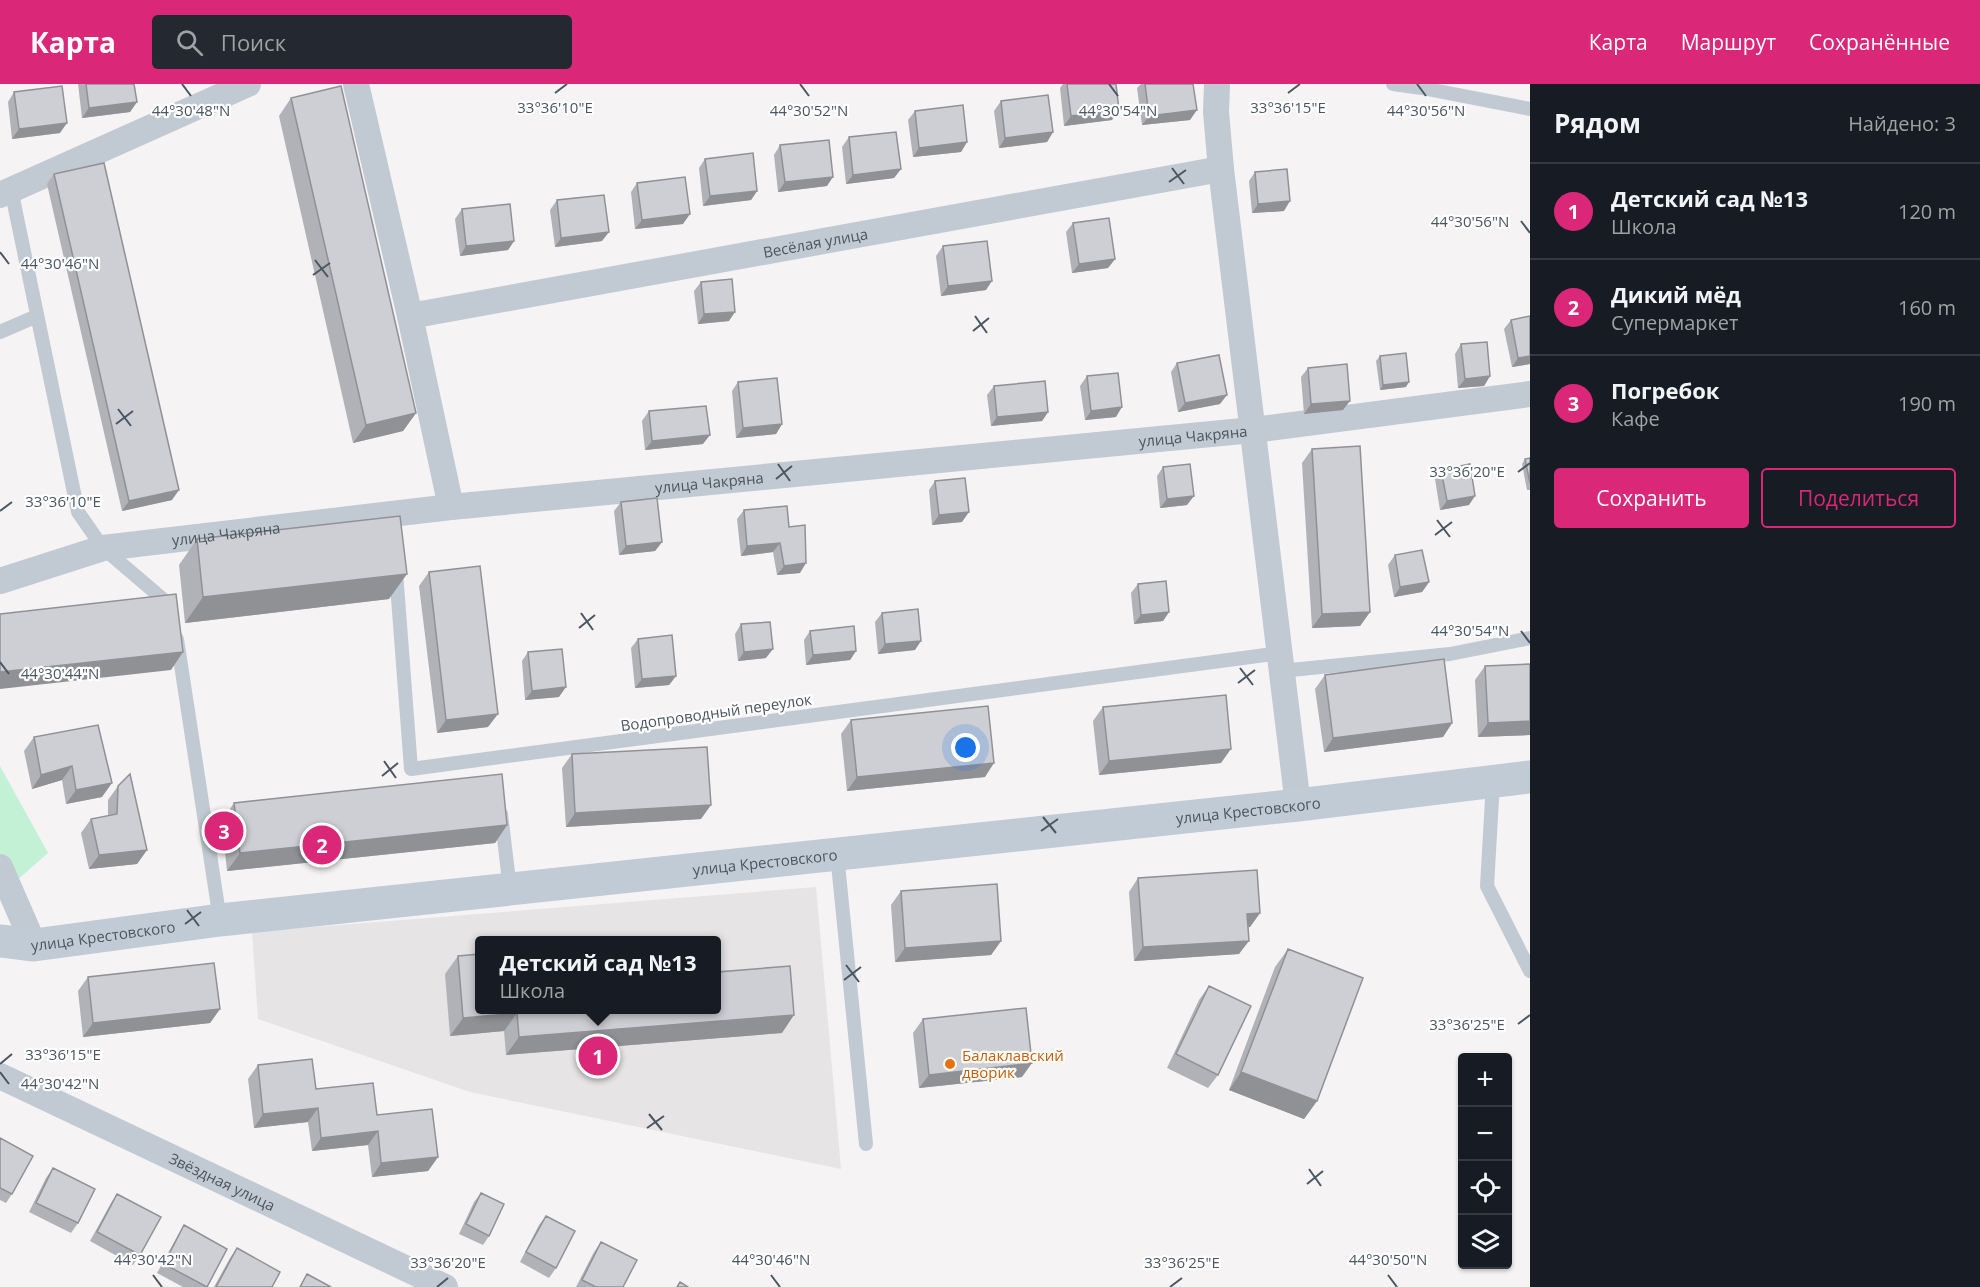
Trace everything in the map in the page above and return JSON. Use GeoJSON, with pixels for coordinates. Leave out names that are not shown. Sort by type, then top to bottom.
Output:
{"type":"FeatureCollection","features":[{"type":"Feature","properties":{"kind":"main road","name":"улица Крестовского"},"geometry":{"type":"LineString","coordinates":[[0,941],[34,945],[220,920],[1298,805],[1530,777]]}},
{"type":"Feature","properties":{"kind":"street"},"geometry":{"type":"LineString","coordinates":[[5,192],[248,84]]}},
{"type":"Feature","properties":{"kind":"street"},"geometry":{"type":"LineString","coordinates":[[356,84],[410,316],[451,507]]}},
{"type":"Feature","properties":{"kind":"street"},"geometry":{"type":"LineString","coordinates":[[1217,84],[1216,112],[1221,169],[1298,805]]}},
{"type":"Feature","properties":{"kind":"street","name":"Весёлая улица"},"geometry":{"type":"LineString","coordinates":[[410,316],[1221,169]]}},
{"type":"Feature","properties":{"kind":"street","name":"улица Чакряна"},"geometry":{"type":"LineString","coordinates":[[0,581],[103,548],[392,520],[451,507],[1253,430],[1530,394]]}},
{"type":"Feature","properties":{"kind":"street"},"geometry":{"type":"LineString","coordinates":[[0,867],[34,945]]}},
{"type":"Feature","properties":{"kind":"street","name":"Звёздная улица"},"geometry":{"type":"LineString","coordinates":[[0,1076],[445,1287]]}},
{"type":"Feature","properties":{"kind":"lane"},"geometry":{"type":"LineString","coordinates":[[1393,84],[1530,109]]}},
{"type":"Feature","properties":{"kind":"lane"},"geometry":{"type":"LineString","coordinates":[[5,192],[37,316],[78,512],[103,548],[173,608],[220,920]]}},
{"type":"Feature","properties":{"kind":"lane"},"geometry":{"type":"LineString","coordinates":[[0,332],[37,316]]}},
{"type":"Feature","properties":{"kind":"lane","name":"Водопроводный переулок"},"geometry":{"type":"LineString","coordinates":[[395,560],[411,769],[495,763],[1281,662],[1450,654],[1530,638]]}},
{"type":"Feature","properties":{"kind":"lane"},"geometry":{"type":"LineString","coordinates":[[1493,782],[1486,886],[1530,971]]}},
{"type":"Feature","properties":{"kind":"lane"},"geometry":{"type":"LineString","coordinates":[[500,802],[510,890]]}},
{"type":"Feature","properties":{"kind":"lane"},"geometry":{"type":"LineString","coordinates":[[837,855],[866,1144]]}},
{"type":"Feature","properties":{"kind":"shaded area"},"geometry":{"type":"Polygon","coordinates":[[[816,887],[841,1169],[470,1092],[258,1019],[252,932],[816,887]]]}},
{"type":"Feature","properties":{"kind":"green space"},"geometry":{"type":"Polygon","coordinates":[[[0,766],[48,853],[1,894],[0,894],[0,766]]]}},
{"type":"Feature","properties":{"kind":"building"},"geometry":{"type":"Polygon","coordinates":[[[86,84],[134,84],[137,102],[89,108],[86,84]]]}},
{"type":"Feature","properties":{"kind":"building"},"geometry":{"type":"Polygon","coordinates":[[[1067,84],[1116,84],[1119,110],[1071,116],[1067,84]]]}},
{"type":"Feature","properties":{"kind":"building"},"geometry":{"type":"Polygon","coordinates":[[[1145,84],[1193,84],[1197,110],[1149,116],[1145,84]]]}},
{"type":"Feature","properties":{"kind":"building"},"geometry":{"type":"Polygon","coordinates":[[[62,86],[67,123],[19,129],[14,92],[62,86]]]}},
{"type":"Feature","properties":{"kind":"building"},"geometry":{"type":"Polygon","coordinates":[[[341,86],[416,413],[366,425],[291,98],[341,86]]]}},
{"type":"Feature","properties":{"kind":"building"},"geometry":{"type":"Polygon","coordinates":[[[1048,95],[1053,132],[1005,138],[1001,101],[1048,95]]]}},
{"type":"Feature","properties":{"kind":"building"},"geometry":{"type":"Polygon","coordinates":[[[963,105],[967,142],[919,148],[915,111],[963,105]]]}},
{"type":"Feature","properties":{"kind":"building"},"geometry":{"type":"Polygon","coordinates":[[[896,132],[901,169],[853,175],[849,137],[896,132]]]}},
{"type":"Feature","properties":{"kind":"building"},"geometry":{"type":"Polygon","coordinates":[[[829,140],[833,177],[785,182],[780,145],[829,140]]]}},
{"type":"Feature","properties":{"kind":"building"},"geometry":{"type":"Polygon","coordinates":[[[753,153],[757,191],[710,196],[705,159],[753,153]]]}},
{"type":"Feature","properties":{"kind":"building"},"geometry":{"type":"Polygon","coordinates":[[[104,163],[179,490],[129,501],[54,174],[104,163]]]}},
{"type":"Feature","properties":{"kind":"building"},"geometry":{"type":"Polygon","coordinates":[[[1287,169],[1290,201],[1258,204],[1255,172],[1287,169]]]}},
{"type":"Feature","properties":{"kind":"building"},"geometry":{"type":"Polygon","coordinates":[[[685,177],[690,214],[642,220],[637,183],[685,177]]]}},
{"type":"Feature","properties":{"kind":"building"},"geometry":{"type":"Polygon","coordinates":[[[604,195],[609,232],[561,238],[557,200],[604,195]]]}},
{"type":"Feature","properties":{"kind":"building"},"geometry":{"type":"Polygon","coordinates":[[[510,204],[514,241],[466,246],[462,209],[510,204]]]}},
{"type":"Feature","properties":{"kind":"building"},"geometry":{"type":"Polygon","coordinates":[[[1109,218],[1115,259],[1079,264],[1073,223],[1109,218]]]}},
{"type":"Feature","properties":{"kind":"building"},"geometry":{"type":"Polygon","coordinates":[[[987,241],[992,281],[948,286],[943,246],[987,241]]]}},
{"type":"Feature","properties":{"kind":"building"},"geometry":{"type":"Polygon","coordinates":[[[732,279],[735,312],[704,314],[701,282],[732,279]]]}},
{"type":"Feature","properties":{"kind":"building"},"geometry":{"type":"Polygon","coordinates":[[[1530,316],[1530,356],[1518,358],[1511,320],[1530,316]]]}},
{"type":"Feature","properties":{"kind":"building"},"geometry":{"type":"Polygon","coordinates":[[[1487,342],[1490,376],[1465,379],[1461,344],[1487,342]]]}},
{"type":"Feature","properties":{"kind":"building"},"geometry":{"type":"Polygon","coordinates":[[[1406,353],[1409,382],[1383,385],[1380,356],[1406,353]]]}},
{"type":"Feature","properties":{"kind":"building"},"geometry":{"type":"Polygon","coordinates":[[[1219,355],[1227,395],[1185,403],[1177,363],[1219,355]]]}},
{"type":"Feature","properties":{"kind":"building"},"geometry":{"type":"Polygon","coordinates":[[[1347,364],[1350,401],[1311,404],[1308,368],[1347,364]]]}},
{"type":"Feature","properties":{"kind":"building"},"geometry":{"type":"Polygon","coordinates":[[[1118,373],[1122,407],[1091,411],[1087,376],[1118,373]]]}},
{"type":"Feature","properties":{"kind":"building"},"geometry":{"type":"Polygon","coordinates":[[[777,378],[782,424],[743,428],[738,382],[777,378]]]}},
{"type":"Feature","properties":{"kind":"building"},"geometry":{"type":"Polygon","coordinates":[[[1045,381],[1048,412],[997,417],[994,386],[1045,381]]]}},
{"type":"Feature","properties":{"kind":"building"},"geometry":{"type":"Polygon","coordinates":[[[706,406],[710,435],[652,441],[649,411],[706,406]]]}},
{"type":"Feature","properties":{"kind":"building"},"geometry":{"type":"Polygon","coordinates":[[[1360,446],[1370,612],[1322,614],[1312,449],[1360,446]]]}},
{"type":"Feature","properties":{"kind":"building"},"geometry":{"type":"Polygon","coordinates":[[[1530,458],[1530,483],[1525,459],[1530,458]]]}},
{"type":"Feature","properties":{"kind":"building"},"geometry":{"type":"Polygon","coordinates":[[[1190,464],[1194,496],[1167,499],[1163,467],[1190,464]]]}},
{"type":"Feature","properties":{"kind":"building"},"geometry":{"type":"Polygon","coordinates":[[[1470,464],[1475,496],[1447,501],[1441,470],[1470,464]]]}},
{"type":"Feature","properties":{"kind":"building"},"geometry":{"type":"Polygon","coordinates":[[[965,478],[969,512],[939,515],[935,481],[965,478]]]}},
{"type":"Feature","properties":{"kind":"building"},"geometry":{"type":"Polygon","coordinates":[[[657,498],[662,542],[626,546],[621,502],[657,498]]]}},
{"type":"Feature","properties":{"kind":"building"},"geometry":{"type":"Polygon","coordinates":[[[787,506],[789,527],[805,525],[806,563],[784,566],[780,543],[747,546],[744,510],[787,506]]]}},
{"type":"Feature","properties":{"kind":"building"},"geometry":{"type":"Polygon","coordinates":[[[400,516],[407,574],[203,597],[197,539],[400,516]]]}},
{"type":"Feature","properties":{"kind":"building"},"geometry":{"type":"Polygon","coordinates":[[[1422,550],[1429,582],[1400,587],[1395,555],[1422,550]]]}},
{"type":"Feature","properties":{"kind":"building"},"geometry":{"type":"Polygon","coordinates":[[[480,566],[498,714],[446,720],[429,572],[480,566]]]}},
{"type":"Feature","properties":{"kind":"building"},"geometry":{"type":"Polygon","coordinates":[[[1166,581],[1169,612],[1141,615],[1138,584],[1166,581]]]}},
{"type":"Feature","properties":{"kind":"building"},"geometry":{"type":"Polygon","coordinates":[[[176,594],[183,652],[0,672],[0,614],[176,594]]]}},
{"type":"Feature","properties":{"kind":"building"},"geometry":{"type":"Polygon","coordinates":[[[918,609],[921,641],[885,644],[882,613],[918,609]]]}},
{"type":"Feature","properties":{"kind":"building"},"geometry":{"type":"Polygon","coordinates":[[[770,622],[773,649],[744,652],[741,624],[770,622]]]}},
{"type":"Feature","properties":{"kind":"building"},"geometry":{"type":"Polygon","coordinates":[[[854,626],[856,651],[813,655],[810,631],[854,626]]]}},
{"type":"Feature","properties":{"kind":"building"},"geometry":{"type":"Polygon","coordinates":[[[672,635],[676,676],[642,679],[638,639],[672,635]]]}},
{"type":"Feature","properties":{"kind":"building"},"geometry":{"type":"Polygon","coordinates":[[[562,649],[566,687],[532,691],[528,652],[562,649]]]}},
{"type":"Feature","properties":{"kind":"building"},"geometry":{"type":"Polygon","coordinates":[[[1444,659],[1452,723],[1333,738],[1325,675],[1444,659]]]}},
{"type":"Feature","properties":{"kind":"building"},"geometry":{"type":"Polygon","coordinates":[[[1530,664],[1530,721],[1488,723],[1485,666],[1530,664]]]}},
{"type":"Feature","properties":{"kind":"building"},"geometry":{"type":"Polygon","coordinates":[[[1226,695],[1231,749],[1109,761],[1103,707],[1226,695]]]}},
{"type":"Feature","properties":{"kind":"building"},"geometry":{"type":"Polygon","coordinates":[[[988,706],[994,763],[857,777],[851,720],[988,706]]]}},
{"type":"Feature","properties":{"kind":"building"},"geometry":{"type":"Polygon","coordinates":[[[98,725],[112,783],[76,790],[72,766],[41,775],[34,737],[98,725]]]}},
{"type":"Feature","properties":{"kind":"building"},"geometry":{"type":"Polygon","coordinates":[[[707,747],[711,805],[575,813],[572,754],[707,747]]]}},
{"type":"Feature","properties":{"kind":"building"},"geometry":{"type":"Polygon","coordinates":[[[130,774],[147,850],[99,855],[91,819],[117,814],[118,786],[130,774]]]}},
{"type":"Feature","properties":{"kind":"building"},"geometry":{"type":"Polygon","coordinates":[[[502,774],[507,825],[240,853],[234,803],[502,774]]]}},
{"type":"Feature","properties":{"kind":"building"},"geometry":{"type":"Polygon","coordinates":[[[1257,870],[1260,913],[1247,914],[1249,941],[1143,947],[1138,878],[1257,870]]]}},
{"type":"Feature","properties":{"kind":"building"},"geometry":{"type":"Polygon","coordinates":[[[997,884],[1001,941],[905,948],[901,891],[997,884]]]}},
{"type":"Feature","properties":{"kind":"building"},"geometry":{"type":"Polygon","coordinates":[[[1288,949],[1363,978],[1317,1101],[1241,1072],[1288,949]]]}},
{"type":"Feature","properties":{"kind":"building"},"geometry":{"type":"Polygon","coordinates":[[[475,954],[475,1014],[506,1014],[463,1018],[458,956],[475,954]]]}},
{"type":"Feature","properties":{"kind":"building"},"geometry":{"type":"Polygon","coordinates":[[[214,963],[220,1009],[93,1023],[88,977],[214,963]]]}},
{"type":"Feature","properties":{"kind":"building"},"geometry":{"type":"Polygon","coordinates":[[[790,966],[794,1015],[519,1037],[517,1014],[721,1014],[721,972],[790,966]]]}},
{"type":"Feature","properties":{"kind":"building"},"geometry":{"type":"Polygon","coordinates":[[[1209,986],[1251,1006],[1218,1075],[1176,1054],[1209,986]]]}},
{"type":"Feature","properties":{"kind":"building"},"geometry":{"type":"Polygon","coordinates":[[[1026,1008],[1032,1063],[929,1075],[923,1019],[1026,1008]]]}},
{"type":"Feature","properties":{"kind":"building"},"geometry":{"type":"Polygon","coordinates":[[[312,1059],[316,1089],[373,1083],[377,1115],[432,1109],[438,1157],[381,1163],[378,1131],[321,1138],[318,1108],[263,1114],[258,1065],[312,1059]]]}},
{"type":"Feature","properties":{"kind":"building"},"geometry":{"type":"Polygon","coordinates":[[[0,1138],[33,1156],[12,1194],[0,1188],[0,1138]]]}},
{"type":"Feature","properties":{"kind":"building"},"geometry":{"type":"Polygon","coordinates":[[[53,1168],[95,1189],[78,1223],[36,1203],[53,1168]]]}},
{"type":"Feature","properties":{"kind":"building"},"geometry":{"type":"Polygon","coordinates":[[[481,1193],[504,1204],[489,1236],[466,1224],[481,1193]]]}},
{"type":"Feature","properties":{"kind":"building"},"geometry":{"type":"Polygon","coordinates":[[[117,1194],[161,1217],[140,1255],[97,1232],[117,1194]]]}},
{"type":"Feature","properties":{"kind":"building"},"geometry":{"type":"Polygon","coordinates":[[[546,1216],[575,1231],[556,1268],[526,1252],[546,1216]]]}},
{"type":"Feature","properties":{"kind":"building"},"geometry":{"type":"Polygon","coordinates":[[[184,1225],[227,1249],[207,1287],[164,1264],[184,1225]]]}},
{"type":"Feature","properties":{"kind":"building"},"geometry":{"type":"Polygon","coordinates":[[[601,1242],[637,1260],[623,1287],[596,1287],[582,1280],[601,1242]]]}},
{"type":"Feature","properties":{"kind":"building"},"geometry":{"type":"Polygon","coordinates":[[[237,1248],[280,1272],[272,1287],[216,1287],[237,1248]]]}},
{"type":"Feature","properties":{"kind":"building"},"geometry":{"type":"Polygon","coordinates":[[[307,1274],[331,1287],[300,1287],[307,1274]]]}},
{"type":"Feature","properties":{"kind":"building"},"geometry":{"type":"Polygon","coordinates":[[[680,1282],[688,1287],[677,1287],[680,1282]]]}},
{"type":"Feature","properties":{"kind":"place","name":"Погребок"},"geometry":{"type":"Point","coordinates":[224,831]}},
{"type":"Feature","properties":{"kind":"place","name":"Дикий мёд"},"geometry":{"type":"Point","coordinates":[322,845]}},
{"type":"Feature","properties":{"kind":"place","name":"Детский сад №13"},"geometry":{"type":"Point","coordinates":[598,1056]}},
{"type":"Feature","properties":{"kind":"place","name":"Балаклавский дворик"},"geometry":{"type":"Point","coordinates":[950,1064]}}]}
